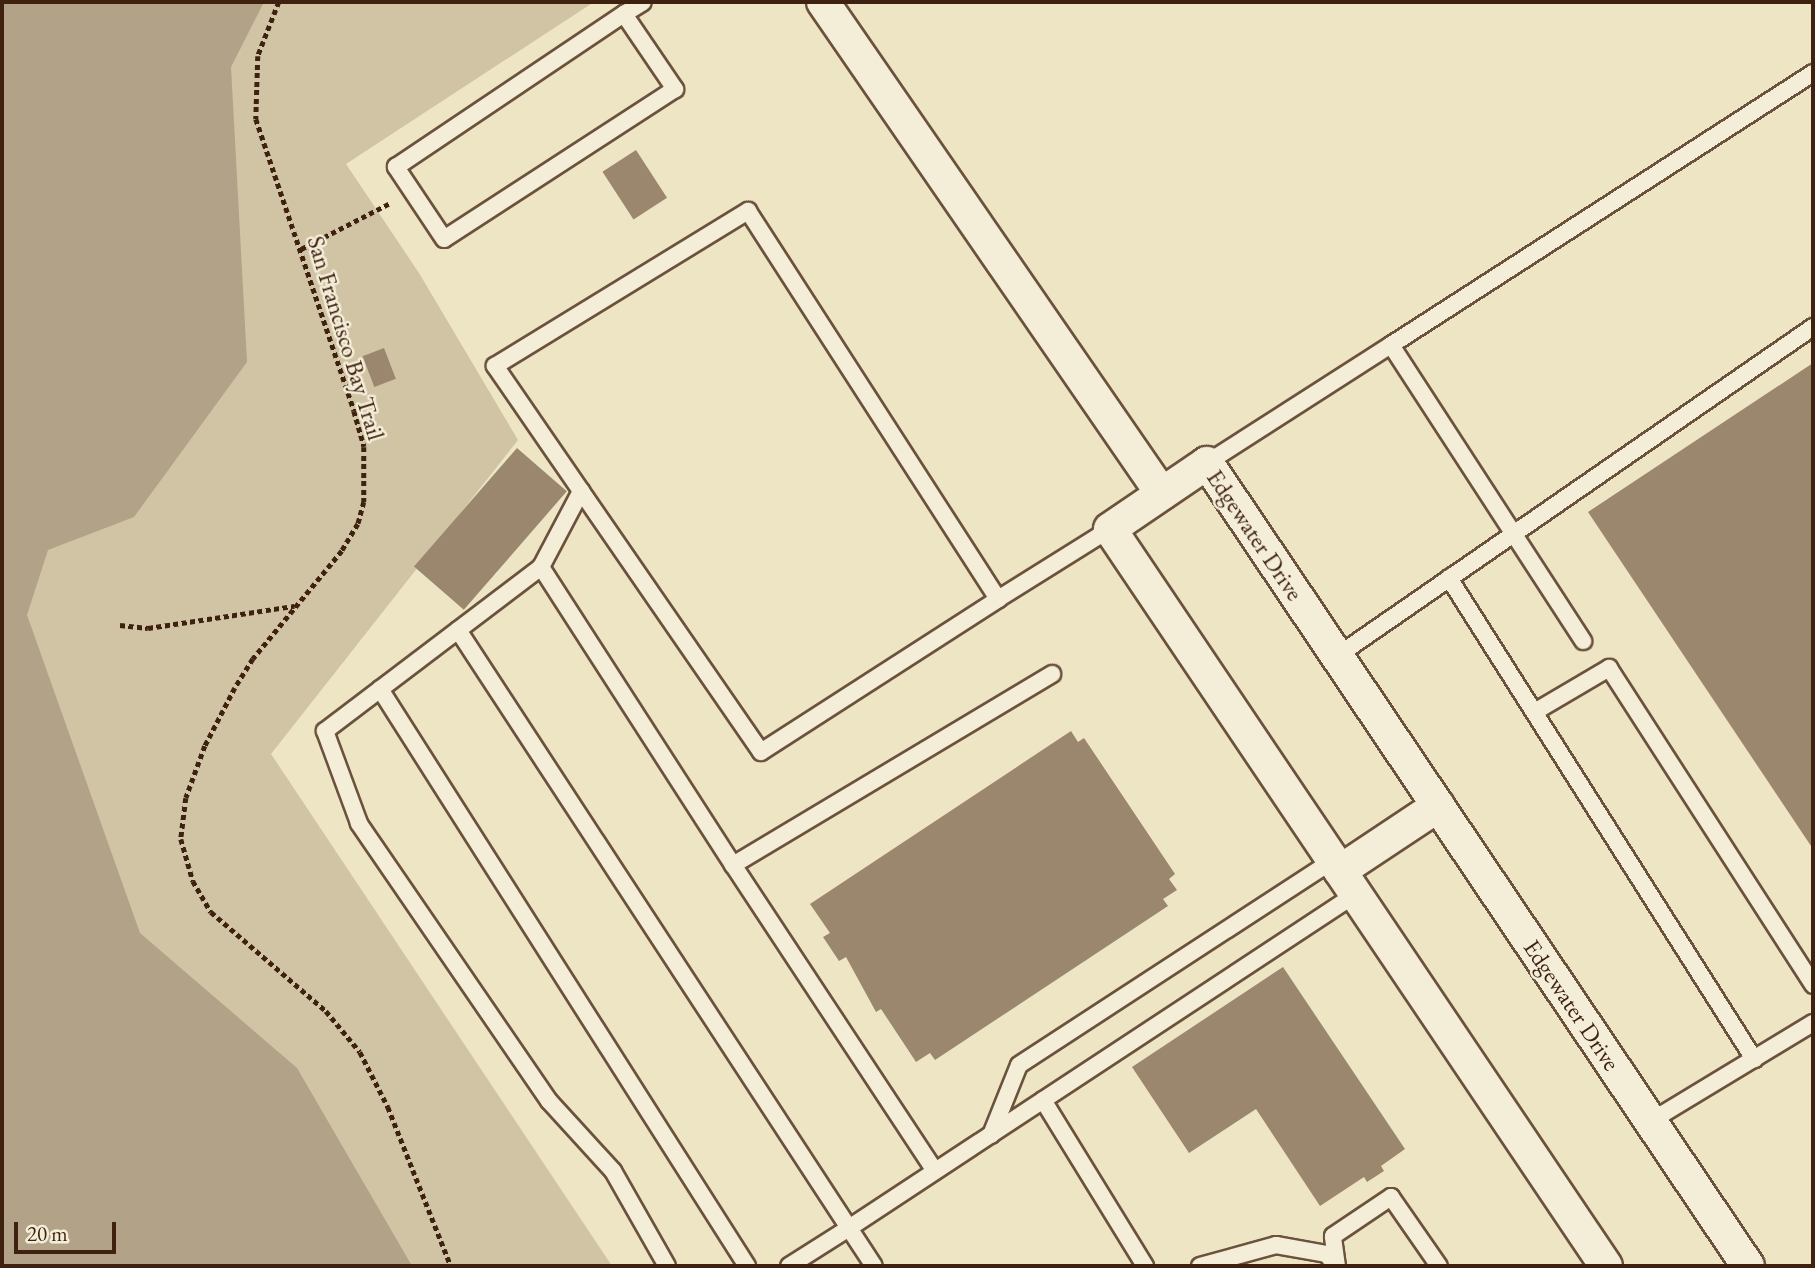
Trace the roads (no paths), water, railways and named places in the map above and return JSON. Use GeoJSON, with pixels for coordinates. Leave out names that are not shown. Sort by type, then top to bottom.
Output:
{"type":"FeatureCollection","features":[{"type":"Feature","properties":{"kind":"street"},"geometry":{"type":"LineString","coordinates":[[823,2],[1162,494]]}},
{"type":"Feature","properties":{"kind":"street","name":"Edgewater Drive"},"geometry":{"type":"LineString","coordinates":[[1110,529],[1207,463],[1748,1266]]}},
{"type":"Feature","properties":{"kind":"street"},"geometry":{"type":"LineString","coordinates":[[1110,529],[1606,1266]]}},
{"type":"Feature","properties":{"kind":"street"},"geometry":{"type":"LineString","coordinates":[[1343,875],[1438,806]]}},
{"type":"Feature","properties":{"kind":"lane"},"geometry":{"type":"LineString","coordinates":[[624,14],[675,89],[444,239],[396,167],[624,14],[643,2]]}},
{"type":"Feature","properties":{"kind":"lane"},"geometry":{"type":"LineString","coordinates":[[1207,463],[1813,73]]}},
{"type":"Feature","properties":{"kind":"lane"},"geometry":{"type":"LineString","coordinates":[[998,599],[748,211],[495,366],[761,752],[1110,529]]}},
{"type":"Feature","properties":{"kind":"lane"},"geometry":{"type":"LineString","coordinates":[[1337,656],[1813,327]]}},
{"type":"Feature","properties":{"kind":"lane"},"geometry":{"type":"LineString","coordinates":[[1391,345],[1583,641]]}},
{"type":"Feature","properties":{"kind":"lane"},"geometry":{"type":"LineString","coordinates":[[581,491],[541,567],[325,731],[359,823],[549,1101],[613,1171],[667,1266]]}},
{"type":"Feature","properties":{"kind":"lane"},"geometry":{"type":"LineString","coordinates":[[541,567],[733,865],[936,1171]]}},
{"type":"Feature","properties":{"kind":"lane"},"geometry":{"type":"LineString","coordinates":[[1449,578],[1754,1059]]}},
{"type":"Feature","properties":{"kind":"lane"},"geometry":{"type":"LineString","coordinates":[[458,630],[874,1266]]}},
{"type":"Feature","properties":{"kind":"lane"},"geometry":{"type":"LineString","coordinates":[[1536,712],[1609,668],[1813,985]]}},
{"type":"Feature","properties":{"kind":"lane"},"geometry":{"type":"LineString","coordinates":[[733,865],[1052,674]]}},
{"type":"Feature","properties":{"kind":"lane"},"geometry":{"type":"LineString","coordinates":[[380,689],[747,1266]]}},
{"type":"Feature","properties":{"kind":"lane"},"geometry":{"type":"LineString","coordinates":[[789,1266],[1043,1100],[1343,875]]}},
{"type":"Feature","properties":{"kind":"lane"},"geometry":{"type":"LineString","coordinates":[[991,1135],[1018,1065],[1343,875]]}},
{"type":"Feature","properties":{"kind":"lane"},"geometry":{"type":"LineString","coordinates":[[1651,1121],[1813,1023]]}},
{"type":"Feature","properties":{"kind":"lane"},"geometry":{"type":"LineString","coordinates":[[1043,1100],[1145,1266]]}},
{"type":"Feature","properties":{"kind":"lane"},"geometry":{"type":"LineString","coordinates":[[1336,1266],[1333,1236],[1391,1197],[1439,1266]]}},
{"type":"Feature","properties":{"kind":"lane"},"geometry":{"type":"LineString","coordinates":[[1200,1266],[1276,1245],[1327,1254],[1336,1266]]}}]}
